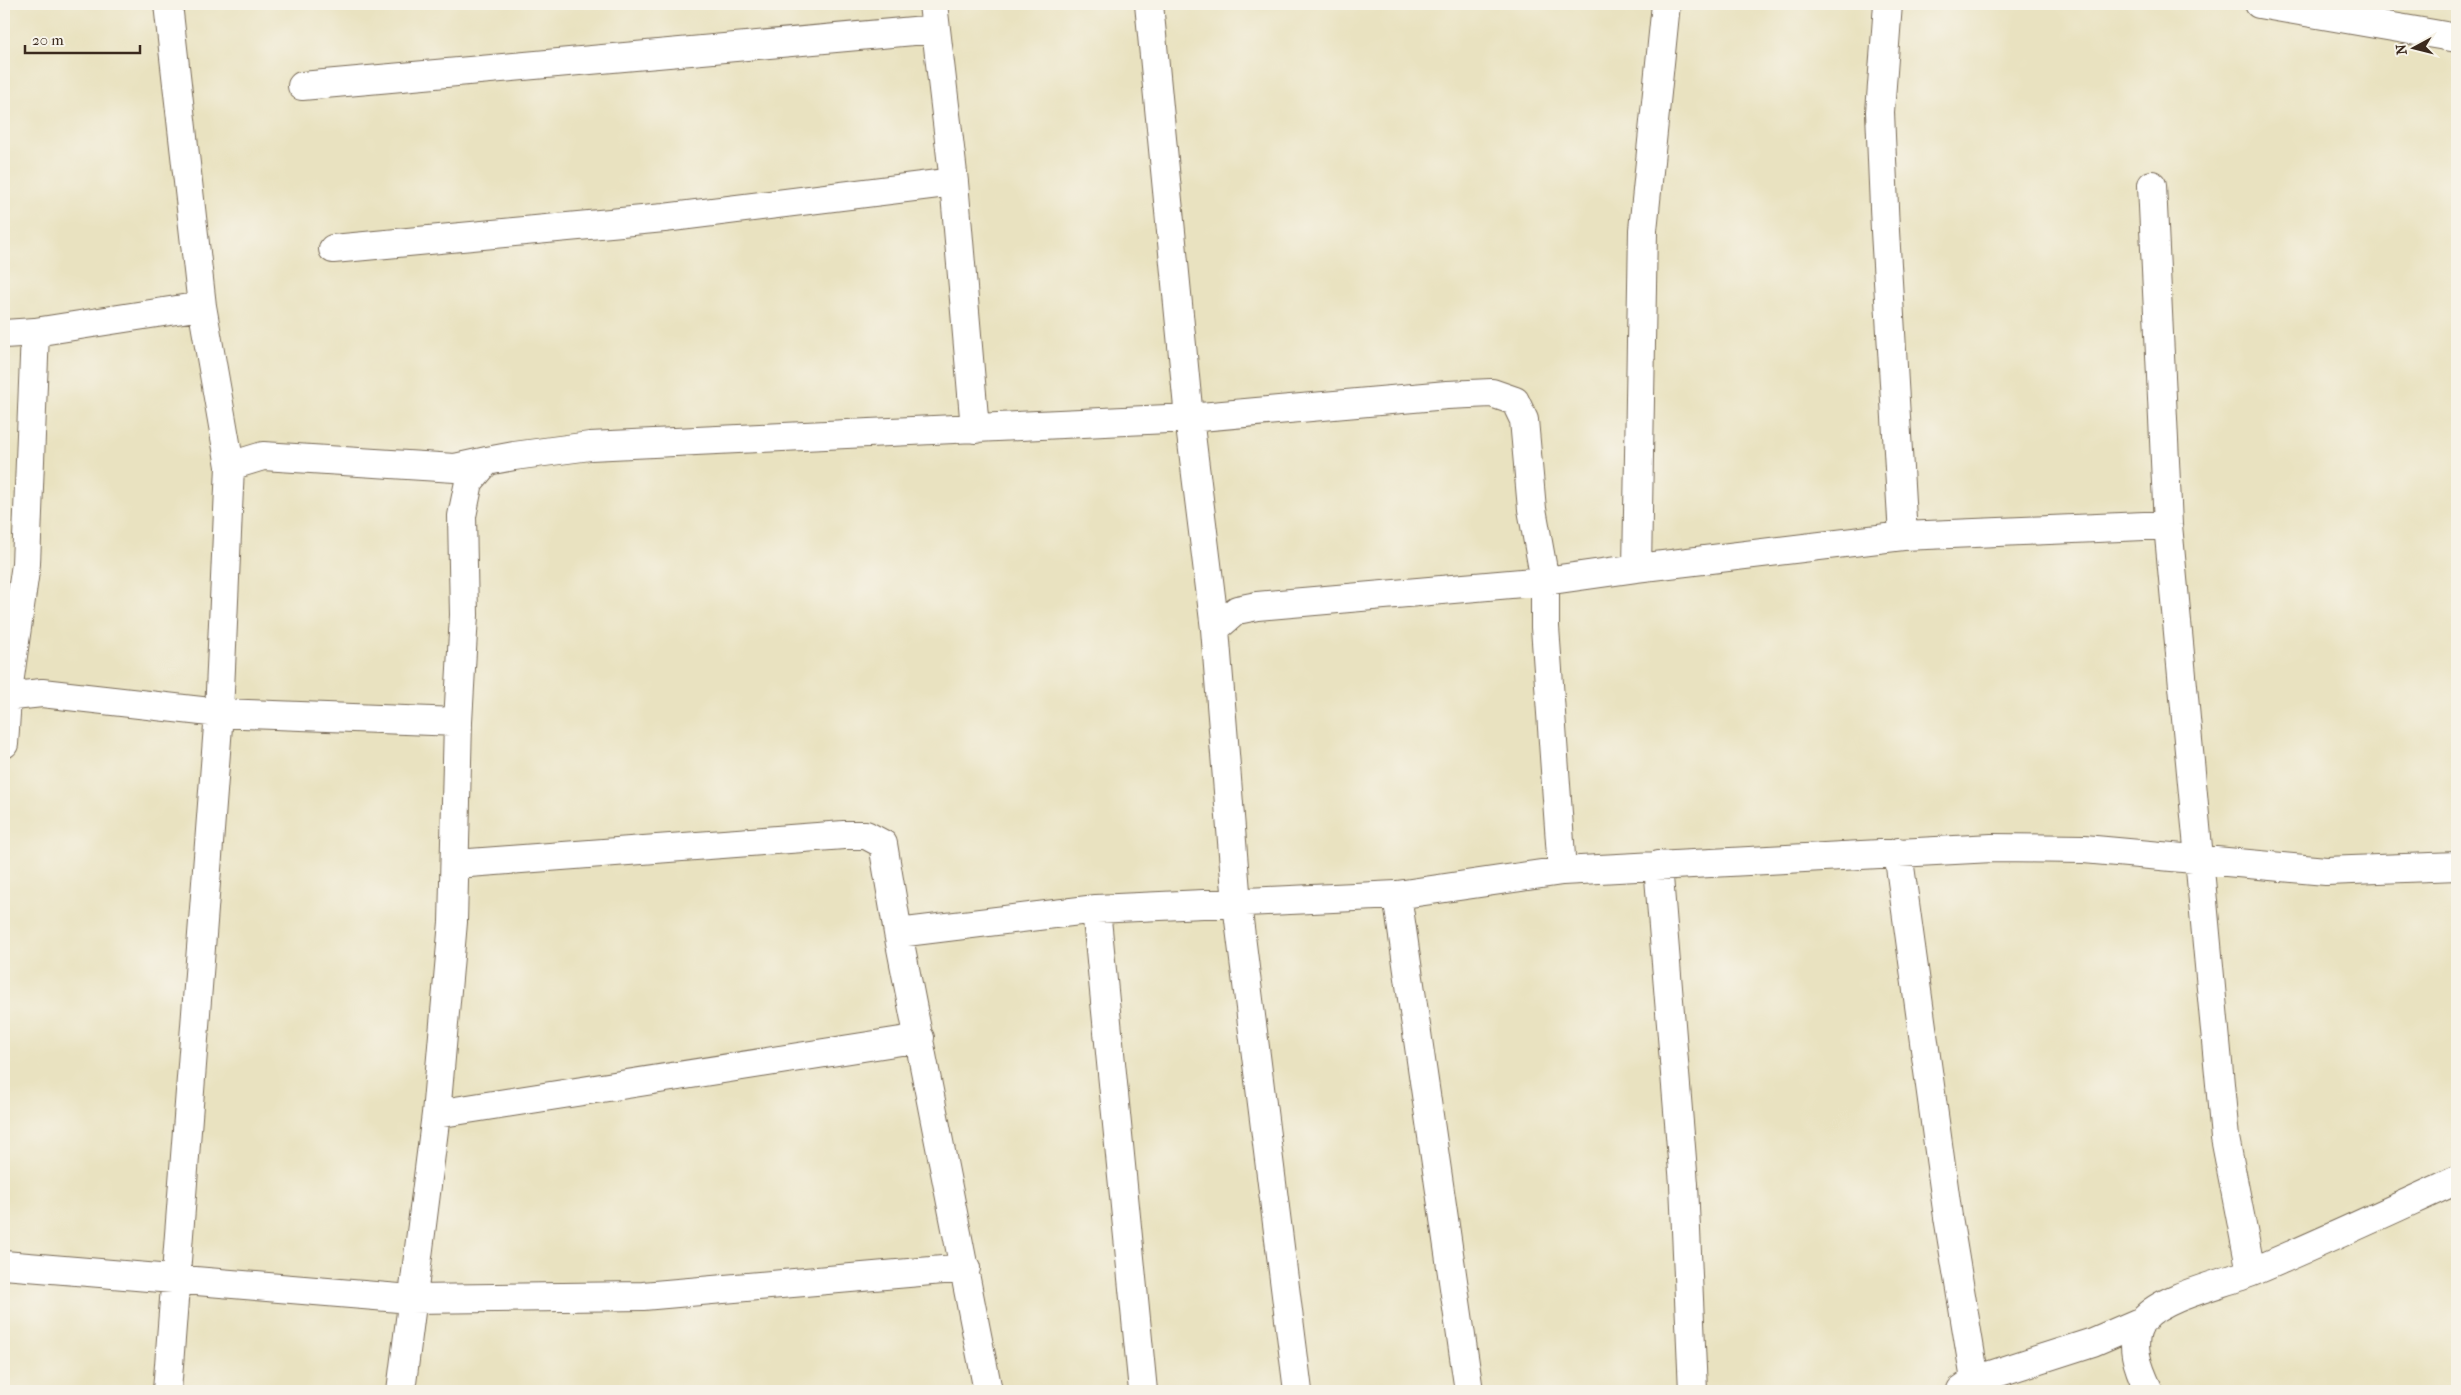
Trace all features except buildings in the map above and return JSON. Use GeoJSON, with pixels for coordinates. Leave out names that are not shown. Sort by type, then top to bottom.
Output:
{"type":"FeatureCollection","features":[{"type":"Feature","properties":{"kind":"street"},"geometry":{"type":"LineString","coordinates":[[167,1391],[219,713],[230,466],[202,306],[168,4]]}},
{"type":"Feature","properties":{"kind":"street"},"geometry":{"type":"LineString","coordinates":[[1149,4],[1189,418],[1215,629],[1237,904],[1298,1391]]}},
{"type":"Feature","properties":{"kind":"street"},"geometry":{"type":"LineString","coordinates":[[1637,568],[1643,230],[1666,4]]}},
{"type":"Feature","properties":{"kind":"street"},"geometry":{"type":"LineString","coordinates":[[1888,4],[1880,112],[1903,536]]}},
{"type":"Feature","properties":{"kind":"street"},"geometry":{"type":"LineString","coordinates":[[2259,4],[2457,38]]}},
{"type":"Feature","properties":{"kind":"street"},"geometry":{"type":"LineString","coordinates":[[302,86],[935,16],[954,182],[975,429]]}},
{"type":"Feature","properties":{"kind":"street"},"geometry":{"type":"LineString","coordinates":[[333,249],[664,218],[954,182]]}},
{"type":"Feature","properties":{"kind":"street"},"geometry":{"type":"LineString","coordinates":[[2152,185],[2168,525],[2225,1138],[2251,1272]]}},
{"type":"Feature","properties":{"kind":"street"},"geometry":{"type":"LineString","coordinates":[[4,334],[35,332],[202,306]]}},
{"type":"Feature","properties":{"kind":"street"},"geometry":{"type":"LineString","coordinates":[[4,744],[6,697],[26,564],[35,332]]}},
{"type":"Feature","properties":{"kind":"street"},"geometry":{"type":"LineString","coordinates":[[230,466],[263,456],[455,468],[514,456],[590,446],[1189,418],[1447,395],[1492,393],[1515,401],[1524,420],[1532,509],[1545,582],[1545,627],[1562,870]]}},
{"type":"Feature","properties":{"kind":"street"},"geometry":{"type":"LineString","coordinates":[[401,1391],[436,1114],[453,922],[456,864],[458,722],[464,615],[462,516],[469,482],[487,461]]}},
{"type":"Feature","properties":{"kind":"street"},"geometry":{"type":"LineString","coordinates":[[1215,629],[1237,610],[1257,606],[1545,582],[1637,568],[1903,536],[2168,525]]}},
{"type":"Feature","properties":{"kind":"street"},"geometry":{"type":"LineString","coordinates":[[6,697],[42,693],[219,713],[458,722]]}},
{"type":"Feature","properties":{"kind":"street"},"geometry":{"type":"LineString","coordinates":[[456,864],[866,834],[884,844],[898,933],[966,1268],[988,1391]]}},
{"type":"Feature","properties":{"kind":"street"},"geometry":{"type":"LineString","coordinates":[[898,933],[1096,909],[1237,904],[1397,895],[1562,870],[1898,852],[1992,848],[2075,849],[2326,871],[2457,866]]}},
{"type":"Feature","properties":{"kind":"street"},"geometry":{"type":"LineString","coordinates":[[1898,852],[1948,1217],[1967,1385],[2093,1342],[2144,1320],[2168,1302],[2251,1272],[2457,1180]]}},
{"type":"Feature","properties":{"kind":"street"},"geometry":{"type":"LineString","coordinates":[[1658,865],[1684,1184],[1693,1391]]}},
{"type":"Feature","properties":{"kind":"street"},"geometry":{"type":"LineString","coordinates":[[1397,895],[1469,1391]]}},
{"type":"Feature","properties":{"kind":"street"},"geometry":{"type":"LineString","coordinates":[[1096,909],[1144,1391]]}},
{"type":"Feature","properties":{"kind":"street"},"geometry":{"type":"LineString","coordinates":[[436,1114],[920,1038]]}},
{"type":"Feature","properties":{"kind":"street"},"geometry":{"type":"LineString","coordinates":[[4,1265],[411,1300],[643,1296],[966,1268]]}},
{"type":"Feature","properties":{"kind":"street"},"geometry":{"type":"LineString","coordinates":[[2144,1320],[2135,1339],[2136,1362],[2149,1391]]}}]}
